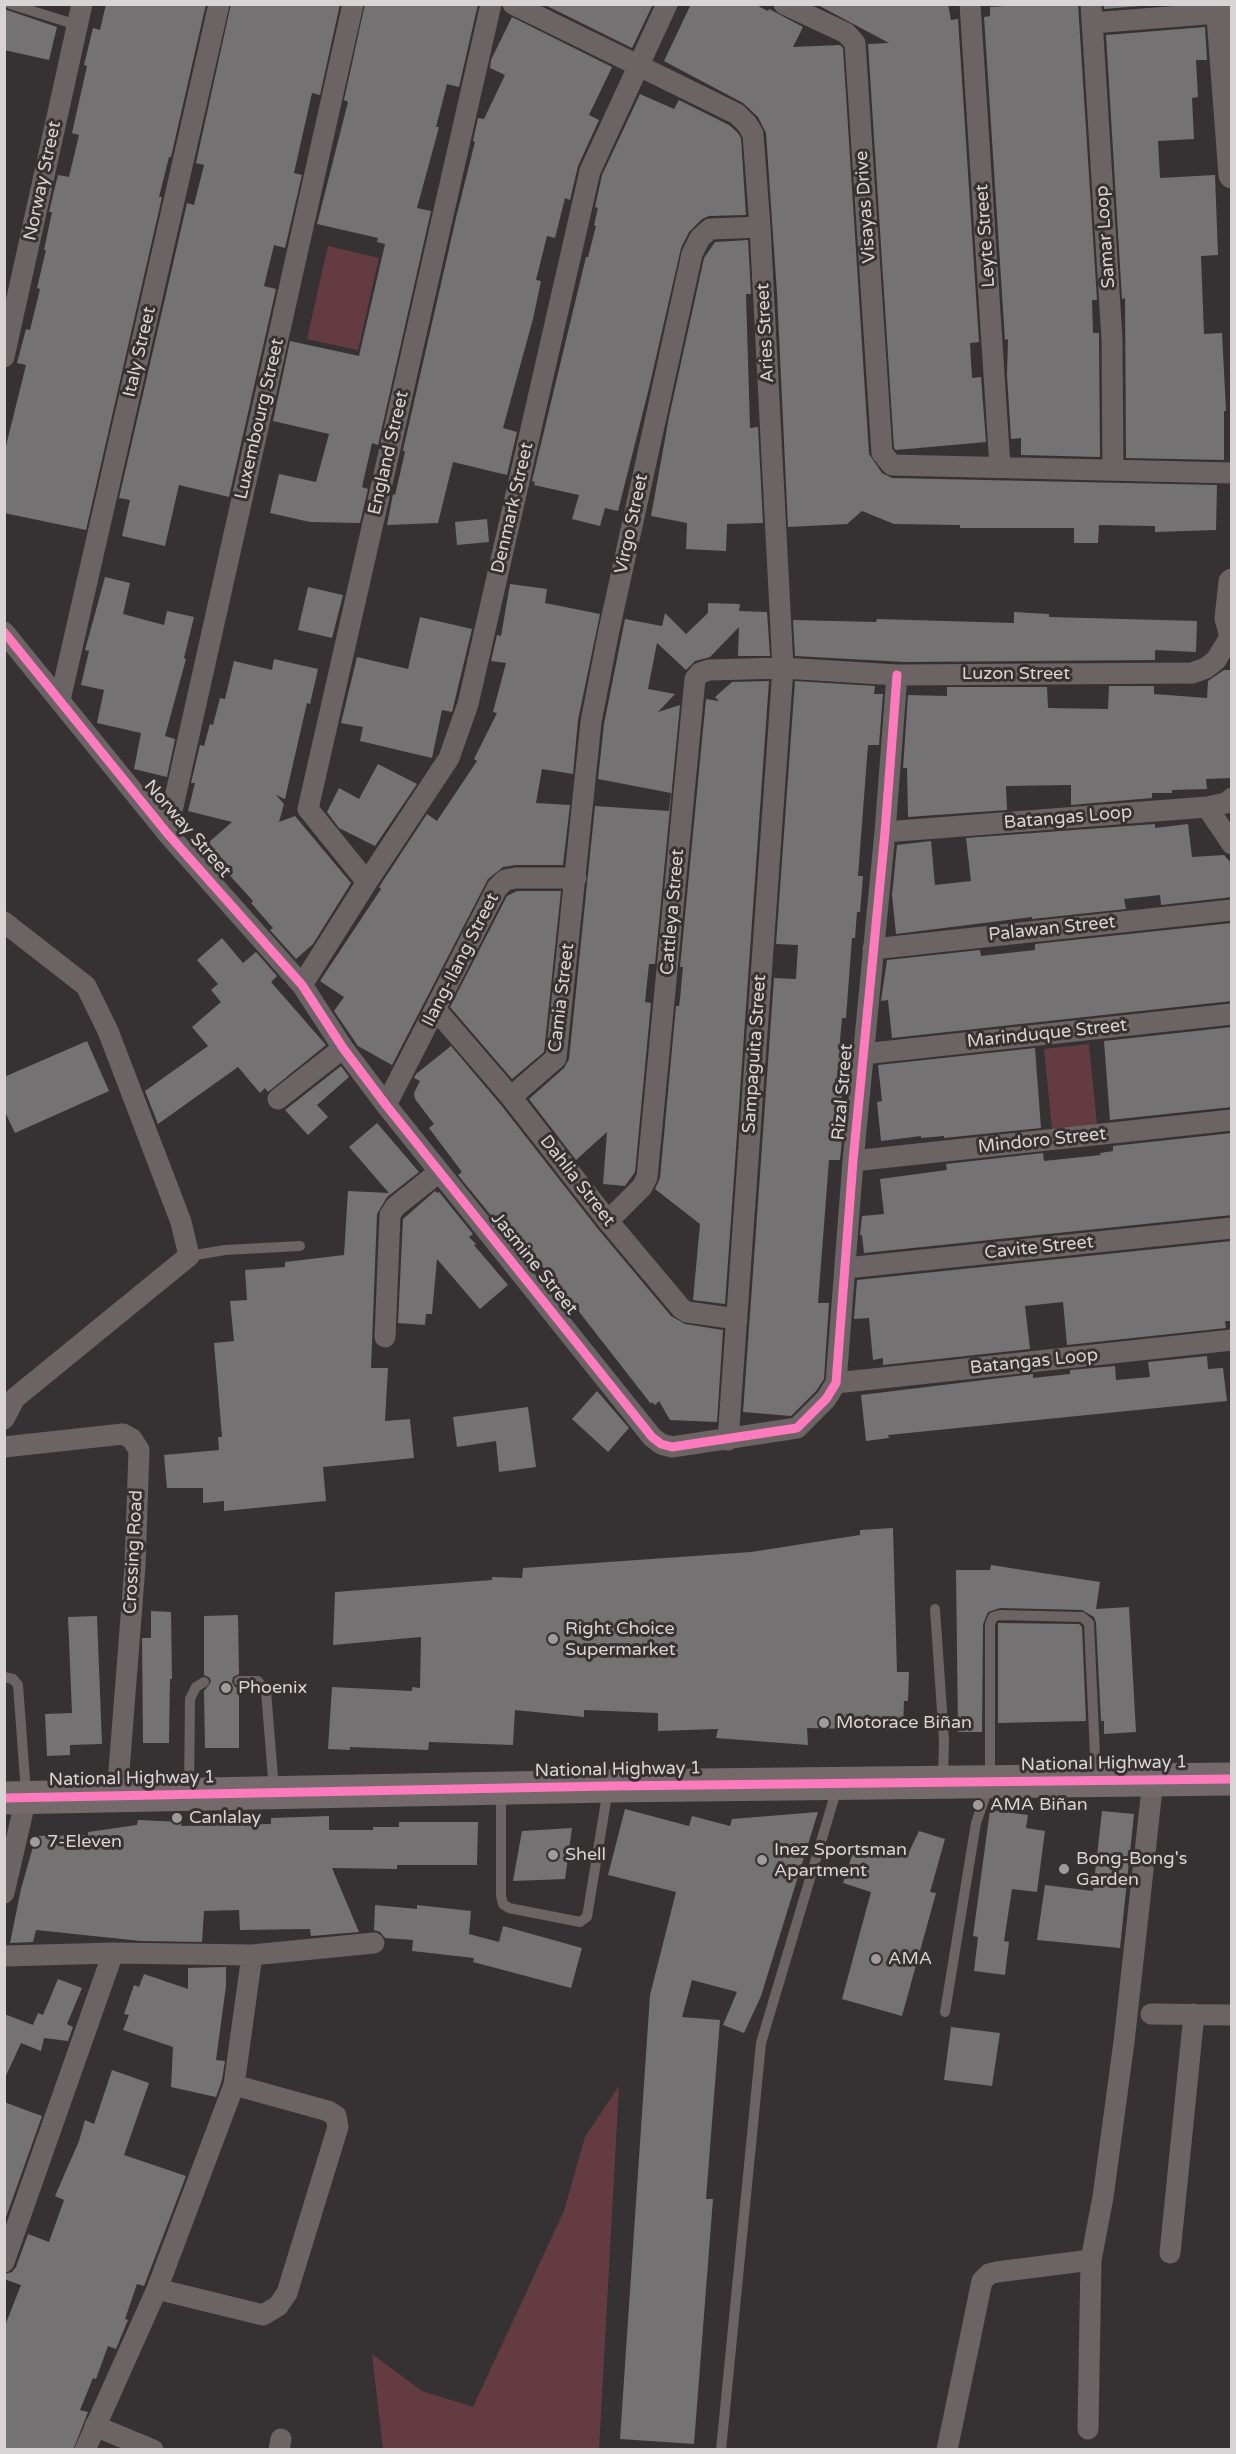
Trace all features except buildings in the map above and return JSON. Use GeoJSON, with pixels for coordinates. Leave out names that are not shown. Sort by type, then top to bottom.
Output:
{"type":"FeatureCollection","features":[{"type":"Feature","properties":{"kind":"highway","name":"National Highway 1"},"geometry":{"type":"LineString","coordinates":[[15,1798],[609,1786],[1232,1779]]}},
{"type":"Feature","properties":{"kind":"street","name":"Italy Street"},"geometry":{"type":"LineString","coordinates":[[60,700],[219,4]]}},
{"type":"Feature","properties":{"kind":"street","name":"Luxembourg Street"},"geometry":{"type":"LineString","coordinates":[[167,832],[352,4]]}},
{"type":"Feature","properties":{"kind":"street","name":"England Street"},"geometry":{"type":"LineString","coordinates":[[367,882],[308,809],[491,4]]}},
{"type":"Feature","properties":{"kind":"street","name":"Aries Street"},"geometry":{"type":"LineString","coordinates":[[513,4],[737,114],[753,134],[783,668]]}},
{"type":"Feature","properties":{"kind":"street","name":"Denmark Street"},"geometry":{"type":"LineString","coordinates":[[302,985],[449,758],[468,704],[590,171],[667,4]]}},
{"type":"Feature","properties":{"kind":"street","name":"Leyte Street"},"geometry":{"type":"LineString","coordinates":[[970,4],[1000,467]]}},
{"type":"Feature","properties":{"kind":"street","name":"Visayas Drive"},"geometry":{"type":"LineString","coordinates":[[796,7],[846,33],[855,43],[882,453],[892,465],[1000,467]]}},
{"type":"Feature","properties":{"kind":"street"},"geometry":{"type":"LineString","coordinates":[[1092,14],[1219,9],[1232,175]]}},
{"type":"Feature","properties":{"kind":"street","name":"Samar Loop"},"geometry":{"type":"LineString","coordinates":[[1092,14],[1112,339],[1113,470]]}},
{"type":"Feature","properties":{"kind":"street","name":"Norway Street"},"geometry":{"type":"LineString","coordinates":[[4,357],[80,15]]}},
{"type":"Feature","properties":{"kind":"street","name":"Virgo Street"},"geometry":{"type":"LineString","coordinates":[[576,878],[591,722],[609,630],[692,254],[700,238],[710,229],[760,227]]}},
{"type":"Feature","properties":{"kind":"street"},"geometry":{"type":"LineString","coordinates":[[1000,467],[1232,473]]}},
{"type":"Feature","properties":{"kind":"street"},"geometry":{"type":"LineString","coordinates":[[1232,582],[1228,618],[1232,633]]}},
{"type":"Feature","properties":{"kind":"street","name":"Norway Street"},"geometry":{"type":"LineString","coordinates":[[4,632],[167,832],[302,985],[344,1047]]}},
{"type":"Feature","properties":{"kind":"street","name":"Luzon Street"},"geometry":{"type":"LineString","coordinates":[[783,668],[897,675],[1192,674],[1206,668],[1216,660],[1232,633]]}},
{"type":"Feature","properties":{"kind":"street","name":"Cattleya Street"},"geometry":{"type":"LineString","coordinates":[[608,1221],[642,1187],[647,1177],[695,679],[700,673],[709,670],[783,668]]}},
{"type":"Feature","properties":{"kind":"street","name":"Sampaguita Street"},"geometry":{"type":"LineString","coordinates":[[728,1440],[783,668]]}},
{"type":"Feature","properties":{"kind":"street","name":"Rizal Street"},"geometry":{"type":"LineString","coordinates":[[836,1383],[853,1161],[885,832],[897,675]]}},
{"type":"Feature","properties":{"kind":"street","name":"Batangas Loop"},"geometry":{"type":"LineString","coordinates":[[885,832],[1207,807],[1226,803],[1232,798]]}},
{"type":"Feature","properties":{"kind":"street"},"geometry":{"type":"LineString","coordinates":[[1207,807],[1232,844]]}},
{"type":"Feature","properties":{"kind":"street","name":"Ilang-Ilang Street"},"geometry":{"type":"LineString","coordinates":[[386,1105],[497,888],[505,880],[516,878],[576,878]]}},
{"type":"Feature","properties":{"kind":"street","name":"Camia Street"},"geometry":{"type":"LineString","coordinates":[[511,1097],[556,1058],[576,878]]}},
{"type":"Feature","properties":{"kind":"street","name":"Palawan Street"},"geometry":{"type":"LineString","coordinates":[[873,949],[1232,910]]}},
{"type":"Feature","properties":{"kind":"street"},"geometry":{"type":"LineString","coordinates":[[4,921],[86,986],[108,1030],[180,1221],[189,1256],[15,1398],[4,1419]]}},
{"type":"Feature","properties":{"kind":"street","name":"Dahlia Street"},"geometry":{"type":"LineString","coordinates":[[436,1010],[511,1097],[608,1221],[681,1308],[687,1312],[736,1318]]}},
{"type":"Feature","properties":{"kind":"street","name":"Marinduque Street"},"geometry":{"type":"LineString","coordinates":[[863,1054],[1232,1014]]}},
{"type":"Feature","properties":{"kind":"street"},"geometry":{"type":"LineString","coordinates":[[278,1099],[344,1047]]}},
{"type":"Feature","properties":{"kind":"street","name":"Jasmine Street"},"geometry":{"type":"LineString","coordinates":[[344,1047],[386,1105],[652,1437],[661,1444],[672,1447],[728,1440]]}},
{"type":"Feature","properties":{"kind":"street","name":"Mindoro Street"},"geometry":{"type":"LineString","coordinates":[[853,1161],[1232,1120]]}},
{"type":"Feature","properties":{"kind":"street"},"geometry":{"type":"LineString","coordinates":[[385,1337],[390,1215],[394,1208],[439,1172]]}},
{"type":"Feature","properties":{"kind":"street","name":"Cavite Street"},"geometry":{"type":"LineString","coordinates":[[846,1268],[1232,1228]]}},
{"type":"Feature","properties":{"kind":"street","name":"Batangas Loop"},"geometry":{"type":"LineString","coordinates":[[836,1383],[1232,1340]]}},
{"type":"Feature","properties":{"kind":"street"},"geometry":{"type":"LineString","coordinates":[[728,1440],[797,1428],[826,1399],[836,1383]]}},
{"type":"Feature","properties":{"kind":"street","name":"Crossing Road"},"geometry":{"type":"LineString","coordinates":[[4,1447],[123,1434],[132,1439],[139,1450],[135,1566],[117,1796]]}},
{"type":"Feature","properties":{"kind":"street"},"geometry":{"type":"LineString","coordinates":[[1088,2429],[1091,2260],[1103,2197],[1124,2042],[1153,1780]]}},
{"type":"Feature","properties":{"kind":"street"},"geometry":{"type":"LineString","coordinates":[[4,1893],[15,1798]]}},
{"type":"Feature","properties":{"kind":"street"},"geometry":{"type":"LineString","coordinates":[[4,1956],[113,1953],[252,1955],[374,1943]]}},
{"type":"Feature","properties":{"kind":"street"},"geometry":{"type":"LineString","coordinates":[[4,2262],[113,1953]]}},
{"type":"Feature","properties":{"kind":"street"},"geometry":{"type":"LineString","coordinates":[[85,2450],[157,2289],[234,2085],[252,1955]]}},
{"type":"Feature","properties":{"kind":"street"},"geometry":{"type":"LineString","coordinates":[[1152,2014],[1232,2015]]}},
{"type":"Feature","properties":{"kind":"street"},"geometry":{"type":"LineString","coordinates":[[1170,2253],[1194,2014]]}},
{"type":"Feature","properties":{"kind":"street"},"geometry":{"type":"LineString","coordinates":[[157,2289],[263,2315],[278,2306],[287,2293],[338,2127],[336,2116],[328,2111],[234,2085]]}},
{"type":"Feature","properties":{"kind":"street"},"geometry":{"type":"LineString","coordinates":[[947,2450],[982,2281],[989,2274],[997,2272],[1091,2260]]}},
{"type":"Feature","properties":{"kind":"street"},"geometry":{"type":"LineString","coordinates":[[95,2426],[153,2450]]}},
{"type":"Feature","properties":{"kind":"lane"},"geometry":{"type":"LineString","coordinates":[[10,4],[80,15]]}},
{"type":"Feature","properties":{"kind":"lane"},"geometry":{"type":"LineString","coordinates":[[189,1256],[225,1250],[300,1246]]}},
{"type":"Feature","properties":{"kind":"lane"},"geometry":{"type":"LineString","coordinates":[[935,1609],[944,1740],[943,1783]]}},
{"type":"Feature","properties":{"kind":"lane"},"geometry":{"type":"LineString","coordinates":[[945,2012],[976,1823],[990,1783],[990,1624],[993,1617],[1000,1615],[1082,1617],[1089,1623],[1096,1781]]}},
{"type":"Feature","properties":{"kind":"lane"},"geometry":{"type":"LineString","coordinates":[[4,1677],[13,1679],[18,1685],[15,1798]]}},
{"type":"Feature","properties":{"kind":"lane"},"geometry":{"type":"LineString","coordinates":[[238,1681],[258,1681],[266,1691],[274,1793]]}},
{"type":"Feature","properties":{"kind":"lane"},"geometry":{"type":"LineString","coordinates":[[189,1795],[190,1699],[195,1687],[204,1682]]}},
{"type":"Feature","properties":{"kind":"lane"},"geometry":{"type":"LineString","coordinates":[[721,2450],[761,2043],[839,1783]]}},
{"type":"Feature","properties":{"kind":"lane"},"geometry":{"type":"LineString","coordinates":[[501,1788],[501,1896],[503,1904],[510,1908],[580,1922],[587,1917],[609,1786]]}},
{"type":"Feature","properties":{"kind":"shaded area"},"geometry":{"type":"Polygon","coordinates":[[[328,246],[379,258],[358,350],[307,339],[328,246]]]}},
{"type":"Feature","properties":{"kind":"shaded area"},"geometry":{"type":"Polygon","coordinates":[[[1089,1044],[1097,1125],[1052,1129],[1044,1049],[1089,1044]]]}},
{"type":"Feature","properties":{"kind":"shaded area"},"geometry":{"type":"Polygon","coordinates":[[[619,2086],[599,2449],[383,2449],[372,2354],[422,2391],[473,2407],[564,2211],[585,2137],[619,2086]]]}},
{"type":"Feature","properties":{"kind":"cycle path"},"geometry":{"type":"LineString","coordinates":[[4,632],[167,833],[302,985],[343,1048],[386,1105],[652,1437],[661,1444],[672,1447],[797,1428],[826,1399],[836,1383],[853,1161],[885,832],[897,675]]}},
{"type":"Feature","properties":{"kind":"cycle path"},"geometry":{"type":"LineString","coordinates":[[4,1798],[609,1786],[1232,1779]]}},
{"type":"Feature","properties":{"kind":"place","name":"Right Choice Supermarket"},"geometry":{"type":"Point","coordinates":[553,1639]}},
{"type":"Feature","properties":{"kind":"place","name":"Phoenix"},"geometry":{"type":"Point","coordinates":[226,1688]}},
{"type":"Feature","properties":{"kind":"place","name":"Motorace Biñan"},"geometry":{"type":"Point","coordinates":[824,1723]}},
{"type":"Feature","properties":{"kind":"place","name":"AMA Biñan"},"geometry":{"type":"Point","coordinates":[978,1805]}},
{"type":"Feature","properties":{"kind":"place","name":"Canlalay"},"geometry":{"type":"Point","coordinates":[177,1818]}},
{"type":"Feature","properties":{"kind":"place","name":"7-Eleven"},"geometry":{"type":"Point","coordinates":[35,1842]}},
{"type":"Feature","properties":{"kind":"place","name":"Shell"},"geometry":{"type":"Point","coordinates":[553,1855]}},
{"type":"Feature","properties":{"kind":"place","name":"Inez Sportsman Apartment"},"geometry":{"type":"Point","coordinates":[762,1860]}},
{"type":"Feature","properties":{"kind":"place","name":"Bong-Bong's Garden"},"geometry":{"type":"Point","coordinates":[1064,1869]}},
{"type":"Feature","properties":{"kind":"place","name":"AMA"},"geometry":{"type":"Point","coordinates":[876,1959]}}]}
